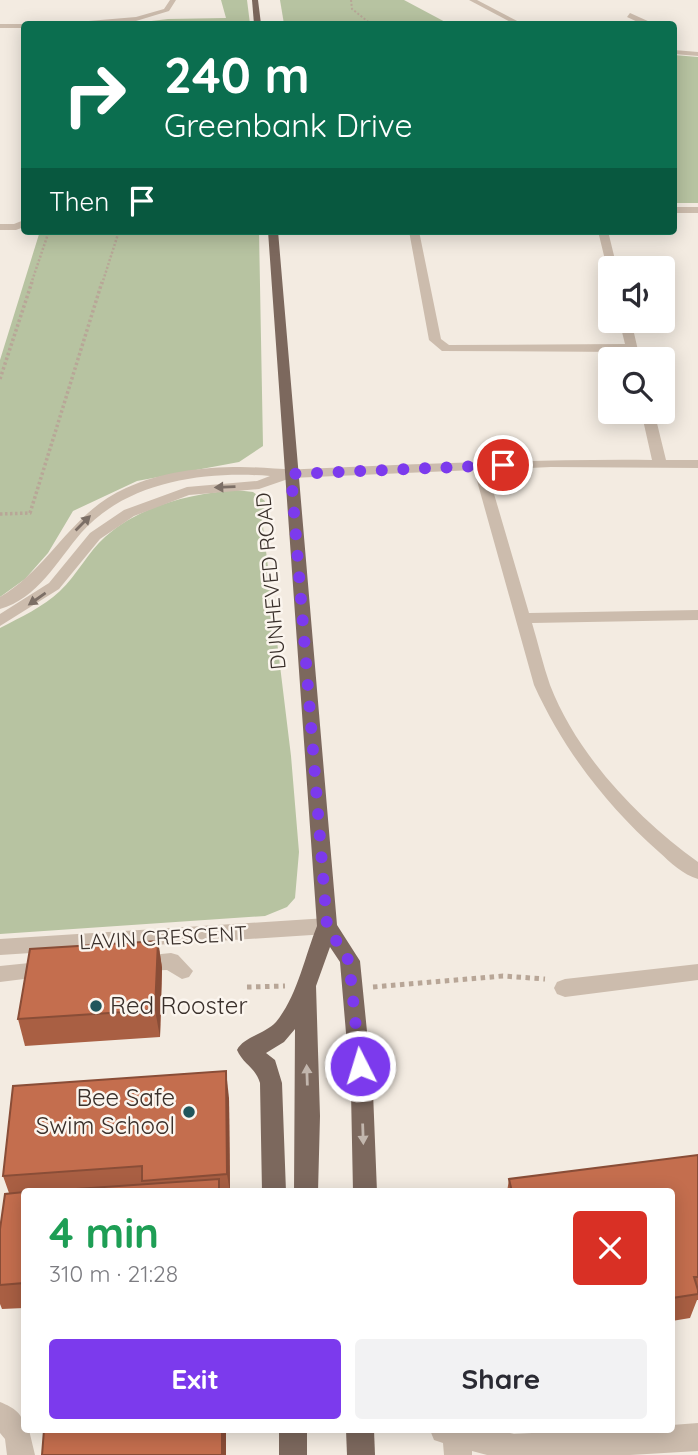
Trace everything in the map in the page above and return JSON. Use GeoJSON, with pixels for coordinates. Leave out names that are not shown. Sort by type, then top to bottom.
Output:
{"type":"FeatureCollection","features":[{"type":"Feature","properties":{"kind":"main road"},"geometry":{"type":"LineString","coordinates":[[256,0],[258,21]]}},
{"type":"Feature","properties":{"kind":"main road","name":"DUNHEVED ROAD"},"geometry":{"type":"LineString","coordinates":[[273,235],[327,926],[349,961],[362,1092],[365,1188]]}},
{"type":"Feature","properties":{"kind":"main road","name":"DUNHEVED ROAD"},"geometry":{"type":"LineString","coordinates":[[306,1188],[308,1116],[295,986],[327,926]]}},
{"type":"Feature","properties":{"kind":"main road"},"geometry":{"type":"LineString","coordinates":[[274,1188],[271,1083],[268,1068],[248,1050],[265,1044],[284,1030],[295,986]]}},
{"type":"Feature","properties":{"kind":"main road"},"geometry":{"type":"LineString","coordinates":[[293,1433],[293,1455]]}},
{"type":"Feature","properties":{"kind":"main road"},"geometry":{"type":"LineString","coordinates":[[360,1433],[361,1455]]}},
{"type":"Feature","properties":{"kind":"street"},"geometry":{"type":"LineString","coordinates":[[100,21],[143,18],[167,10],[173,0]]}},
{"type":"Feature","properties":{"kind":"street"},"geometry":{"type":"LineString","coordinates":[[472,0],[513,21]]}},
{"type":"Feature","properties":{"kind":"street"},"geometry":{"type":"LineString","coordinates":[[630,15],[641,21]]}},
{"type":"Feature","properties":{"kind":"street"},"geometry":{"type":"LineString","coordinates":[[0,26],[21,26]]}},
{"type":"Feature","properties":{"kind":"street"},"geometry":{"type":"LineString","coordinates":[[677,52],[698,54]]}},
{"type":"Feature","properties":{"kind":"street"},"geometry":{"type":"LineString","coordinates":[[677,210],[698,210]]}},
{"type":"Feature","properties":{"kind":"street"},"geometry":{"type":"LineString","coordinates":[[0,219],[16,217],[21,220]]}},
{"type":"Feature","properties":{"kind":"street"},"geometry":{"type":"LineString","coordinates":[[0,227],[16,227],[21,223]]}},
{"type":"Feature","properties":{"kind":"street"},"geometry":{"type":"LineString","coordinates":[[415,235],[435,340],[441,346],[461,349],[598,352]]}},
{"type":"Feature","properties":{"kind":"street"},"geometry":{"type":"LineString","coordinates":[[604,235],[609,256]]}},
{"type":"Feature","properties":{"kind":"street"},"geometry":{"type":"LineString","coordinates":[[651,424],[660,463]]}},
{"type":"Feature","properties":{"kind":"street"},"geometry":{"type":"LineString","coordinates":[[0,604],[35,581],[88,518],[130,492],[173,478],[259,470],[291,474],[479,465],[698,464]]}},
{"type":"Feature","properties":{"kind":"street"},"geometry":{"type":"LineString","coordinates":[[479,465],[547,699],[569,736],[635,820],[698,872]]}},
{"type":"Feature","properties":{"kind":"street"},"geometry":{"type":"LineString","coordinates":[[0,621],[54,586],[95,536],[129,513],[187,491],[259,485],[291,474]]}},
{"type":"Feature","properties":{"kind":"street"},"geometry":{"type":"LineString","coordinates":[[522,618],[698,615]]}},
{"type":"Feature","properties":{"kind":"street","name":"LAVIN CRESCENT"},"geometry":{"type":"LineString","coordinates":[[0,947],[327,926]]}},
{"type":"Feature","properties":{"kind":"street"},"geometry":{"type":"LineString","coordinates":[[119,965],[171,961],[182,971]]}},
{"type":"Feature","properties":{"kind":"street"},"geometry":{"type":"LineString","coordinates":[[0,974],[67,968]]}},
{"type":"Feature","properties":{"kind":"street"},"geometry":{"type":"LineString","coordinates":[[565,988],[698,972]]}},
{"type":"Feature","properties":{"kind":"street"},"geometry":{"type":"LineString","coordinates":[[0,1416],[13,1426],[20,1438],[21,1455]]}},
{"type":"Feature","properties":{"kind":"street"},"geometry":{"type":"LineString","coordinates":[[452,1439],[515,1451],[641,1448],[698,1437]]}},
{"type":"Feature","properties":{"kind":"path"},"geometry":{"type":"LineString","coordinates":[[351,0],[352,9],[367,21]]}},
{"type":"Feature","properties":{"kind":"path"},"geometry":{"type":"LineString","coordinates":[[0,379],[48,235]]}},
{"type":"Feature","properties":{"kind":"path"},"geometry":{"type":"LineString","coordinates":[[0,513],[30,513],[118,235]]}},
{"type":"Feature","properties":{"kind":"path"},"geometry":{"type":"LineString","coordinates":[[366,987],[503,976],[540,977],[565,988]]}},
{"type":"Feature","properties":{"kind":"path"},"geometry":{"type":"LineString","coordinates":[[247,987],[295,986]]}},
{"type":"Feature","properties":{"kind":"green space"},"geometry":{"type":"Polygon","coordinates":[[[221,0],[247,0],[250,21],[151,21],[168,19],[226,18],[221,0]]]}},
{"type":"Feature","properties":{"kind":"green space"},"geometry":{"type":"Polygon","coordinates":[[[280,0],[404,0],[443,21],[284,21],[280,0]]]}},
{"type":"Feature","properties":{"kind":"green space"},"geometry":{"type":"Polygon","coordinates":[[[677,55],[698,57],[698,203],[677,203],[677,55]]]}},
{"type":"Feature","properties":{"kind":"green space"},"geometry":{"type":"Polygon","coordinates":[[[39,235],[259,235],[263,446],[239,462],[137,481],[73,511],[48,553],[25,579],[0,597],[0,360],[39,235]]]}},
{"type":"Feature","properties":{"kind":"green space"},"geometry":{"type":"Polygon","coordinates":[[[236,490],[253,492],[265,501],[266,511],[262,518],[291,756],[299,852],[295,898],[287,907],[265,916],[0,934],[0,628],[53,597],[105,537],[134,517],[184,498],[236,490]]]}},
{"type":"Feature","properties":{"kind":"building"},"geometry":{"type":"Polygon","coordinates":[[[158,941],[155,1010],[18,1019],[30,949],[158,941]]]}},
{"type":"Feature","properties":{"kind":"building"},"geometry":{"type":"Polygon","coordinates":[[[226,1071],[227,1174],[142,1181],[142,1166],[3,1176],[13,1086],[226,1071]]]}},
{"type":"Feature","properties":{"kind":"building"},"geometry":{"type":"Polygon","coordinates":[[[698,1155],[698,1277],[694,1277],[698,1294],[675,1298],[675,1188],[511,1188],[509,1179],[698,1155]]]}},
{"type":"Feature","properties":{"kind":"building"},"geometry":{"type":"Polygon","coordinates":[[[219,1179],[219,1188],[90,1188],[219,1179]]]}},
{"type":"Feature","properties":{"kind":"building"},"geometry":{"type":"Polygon","coordinates":[[[21,1192],[21,1283],[0,1285],[0,1229],[5,1194],[21,1192]]]}},
{"type":"Feature","properties":{"kind":"building"},"geometry":{"type":"Polygon","coordinates":[[[44,1433],[222,1433],[222,1455],[42,1455],[44,1433]]]}},
{"type":"Feature","properties":{"kind":"place","name":"Red Rooster"},"geometry":{"type":"Point","coordinates":[96,1006]}},
{"type":"Feature","properties":{"kind":"place","name":"Bee Safe Swim School"},"geometry":{"type":"Point","coordinates":[189,1112]}},
{"type":"Feature","properties":{"kind":"route"},"geometry":{"type":"LineString","coordinates":[[360,1066],[349,961],[327,926],[291,474],[503,465]]}}]}
